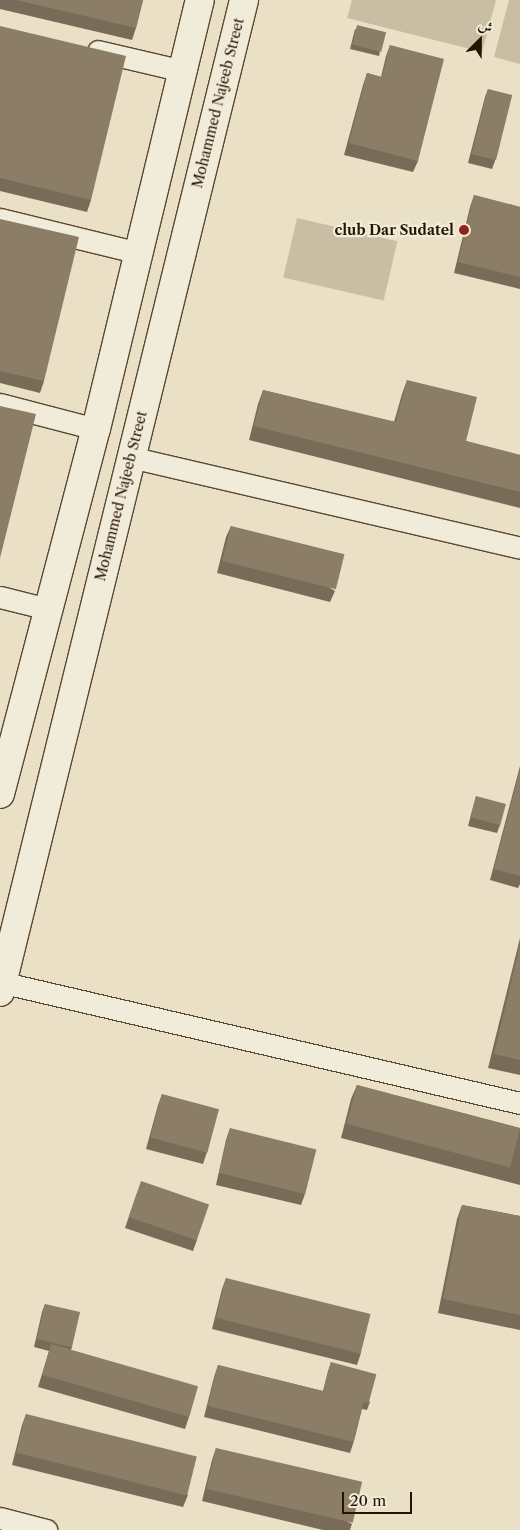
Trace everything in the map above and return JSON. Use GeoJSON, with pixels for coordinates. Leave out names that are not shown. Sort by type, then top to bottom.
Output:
{"type":"FeatureCollection","features":[{"type":"Feature","properties":{"kind":"main road"},"geometry":{"type":"LineString","coordinates":[[0,794],[96,429],[200,0]]}},
{"type":"Feature","properties":{"kind":"main road","name":"Mohammed Najeeb Street"},"geometry":{"type":"LineString","coordinates":[[1,985],[10,917],[130,457],[244,0]]}},
{"type":"Feature","properties":{"kind":"street"},"geometry":{"type":"LineString","coordinates":[[77,46],[183,71]]}},
{"type":"Feature","properties":{"kind":"street"},"geometry":{"type":"LineString","coordinates":[[0,219],[139,253]]}},
{"type":"Feature","properties":{"kind":"street"},"geometry":{"type":"LineString","coordinates":[[0,404],[96,429]]}},
{"type":"Feature","properties":{"kind":"street"},"geometry":{"type":"LineString","coordinates":[[130,457],[520,548]]}},
{"type":"Feature","properties":{"kind":"street"},"geometry":{"type":"LineString","coordinates":[[0,596],[48,609]]}},
{"type":"Feature","properties":{"kind":"street"},"geometry":{"type":"LineString","coordinates":[[1,985],[520,1103]]}},
{"type":"Feature","properties":{"kind":"street"},"geometry":{"type":"LineString","coordinates":[[0,1518],[46,1530]]}},
{"type":"Feature","properties":{"kind":"shaded area"},"geometry":{"type":"Polygon","coordinates":[[[352,0],[496,0],[482,52],[347,18],[352,0]]]}},
{"type":"Feature","properties":{"kind":"shaded area"},"geometry":{"type":"Polygon","coordinates":[[[509,0],[520,0],[520,64],[494,57],[509,0]]]}},
{"type":"Feature","properties":{"kind":"shaded area"},"geometry":{"type":"Polygon","coordinates":[[[297,218],[397,241],[384,301],[283,277],[297,218]]]}},
{"type":"Feature","properties":{"kind":"building"},"geometry":{"type":"Polygon","coordinates":[[[16,0],[143,0],[136,28],[16,0]]]}},
{"type":"Feature","properties":{"kind":"building"},"geometry":{"type":"Polygon","coordinates":[[[357,25],[386,32],[381,52],[352,44],[357,25]]]}},
{"type":"Feature","properties":{"kind":"building"},"geometry":{"type":"Polygon","coordinates":[[[0,26],[126,56],[91,200],[0,178],[0,26]]]}},
{"type":"Feature","properties":{"kind":"building"},"geometry":{"type":"Polygon","coordinates":[[[390,45],[444,59],[418,161],[349,143],[367,73],[382,77],[390,45]]]}},
{"type":"Feature","properties":{"kind":"building"},"geometry":{"type":"Polygon","coordinates":[[[488,89],[512,95],[496,160],[472,154],[488,89]]]}},
{"type":"Feature","properties":{"kind":"building"},"geometry":{"type":"Polygon","coordinates":[[[474,195],[520,207],[520,277],[458,262],[474,195]]]}},
{"type":"Feature","properties":{"kind":"building"},"geometry":{"type":"Polygon","coordinates":[[[0,219],[79,237],[44,381],[0,371],[0,219]]]}},
{"type":"Feature","properties":{"kind":"building"},"geometry":{"type":"Polygon","coordinates":[[[407,380],[477,397],[466,441],[520,455],[520,492],[254,426],[263,390],[396,422],[407,380]]]}},
{"type":"Feature","properties":{"kind":"building"},"geometry":{"type":"Polygon","coordinates":[[[0,406],[36,414],[0,558],[0,406]]]}},
{"type":"Feature","properties":{"kind":"building"},"geometry":{"type":"Polygon","coordinates":[[[231,526],[345,554],[336,589],[222,561],[231,526]]]}},
{"type":"Feature","properties":{"kind":"building"},"geometry":{"type":"Polygon","coordinates":[[[520,770],[520,876],[494,869],[520,770]]]}},
{"type":"Feature","properties":{"kind":"building"},"geometry":{"type":"Polygon","coordinates":[[[476,796],[506,804],[500,825],[470,817],[476,796]]]}},
{"type":"Feature","properties":{"kind":"building"},"geometry":{"type":"Polygon","coordinates":[[[520,945],[520,1060],[494,1054],[520,945]]]}},
{"type":"Feature","properties":{"kind":"building"},"geometry":{"type":"Polygon","coordinates":[[[357,1085],[520,1129],[510,1167],[347,1124],[357,1085]]]}},
{"type":"Feature","properties":{"kind":"building"},"geometry":{"type":"Polygon","coordinates":[[[162,1094],[219,1109],[207,1153],[150,1137],[162,1094]]]}},
{"type":"Feature","properties":{"kind":"building"},"geometry":{"type":"Polygon","coordinates":[[[230,1128],[316,1150],[305,1194],[219,1173],[230,1128]]]}},
{"type":"Feature","properties":{"kind":"building"},"geometry":{"type":"Polygon","coordinates":[[[141,1181],[209,1204],[197,1240],[129,1217],[141,1181]]]}},
{"type":"Feature","properties":{"kind":"building"},"geometry":{"type":"Polygon","coordinates":[[[462,1205],[520,1216],[520,1315],[443,1299],[462,1205]]]}},
{"type":"Feature","properties":{"kind":"building"},"geometry":{"type":"Polygon","coordinates":[[[226,1278],[371,1314],[361,1354],[216,1318],[226,1278]]]}},
{"type":"Feature","properties":{"kind":"building"},"geometry":{"type":"Polygon","coordinates":[[[45,1304],[80,1312],[72,1347],[37,1339],[45,1304]]]}},
{"type":"Feature","properties":{"kind":"building"},"geometry":{"type":"Polygon","coordinates":[[[51,1344],[198,1386],[189,1417],[42,1375],[51,1344]]]}},
{"type":"Feature","properties":{"kind":"building"},"geometry":{"type":"Polygon","coordinates":[[[331,1362],[376,1374],[369,1403],[323,1391],[331,1362]]]}},
{"type":"Feature","properties":{"kind":"building"},"geometry":{"type":"Polygon","coordinates":[[[218,1365],[364,1401],[353,1442],[208,1406],[218,1365]]]}},
{"type":"Feature","properties":{"kind":"building"},"geometry":{"type":"Polygon","coordinates":[[[26,1414],[197,1457],[187,1495],[16,1453],[26,1414]]]}},
{"type":"Feature","properties":{"kind":"building"},"geometry":{"type":"Polygon","coordinates":[[[216,1448],[362,1482],[353,1523],[207,1489],[216,1448]]]}},
{"type":"Feature","properties":{"kind":"place","name":"club Dar Sudatel"},"geometry":{"type":"Point","coordinates":[464,230]}}]}
